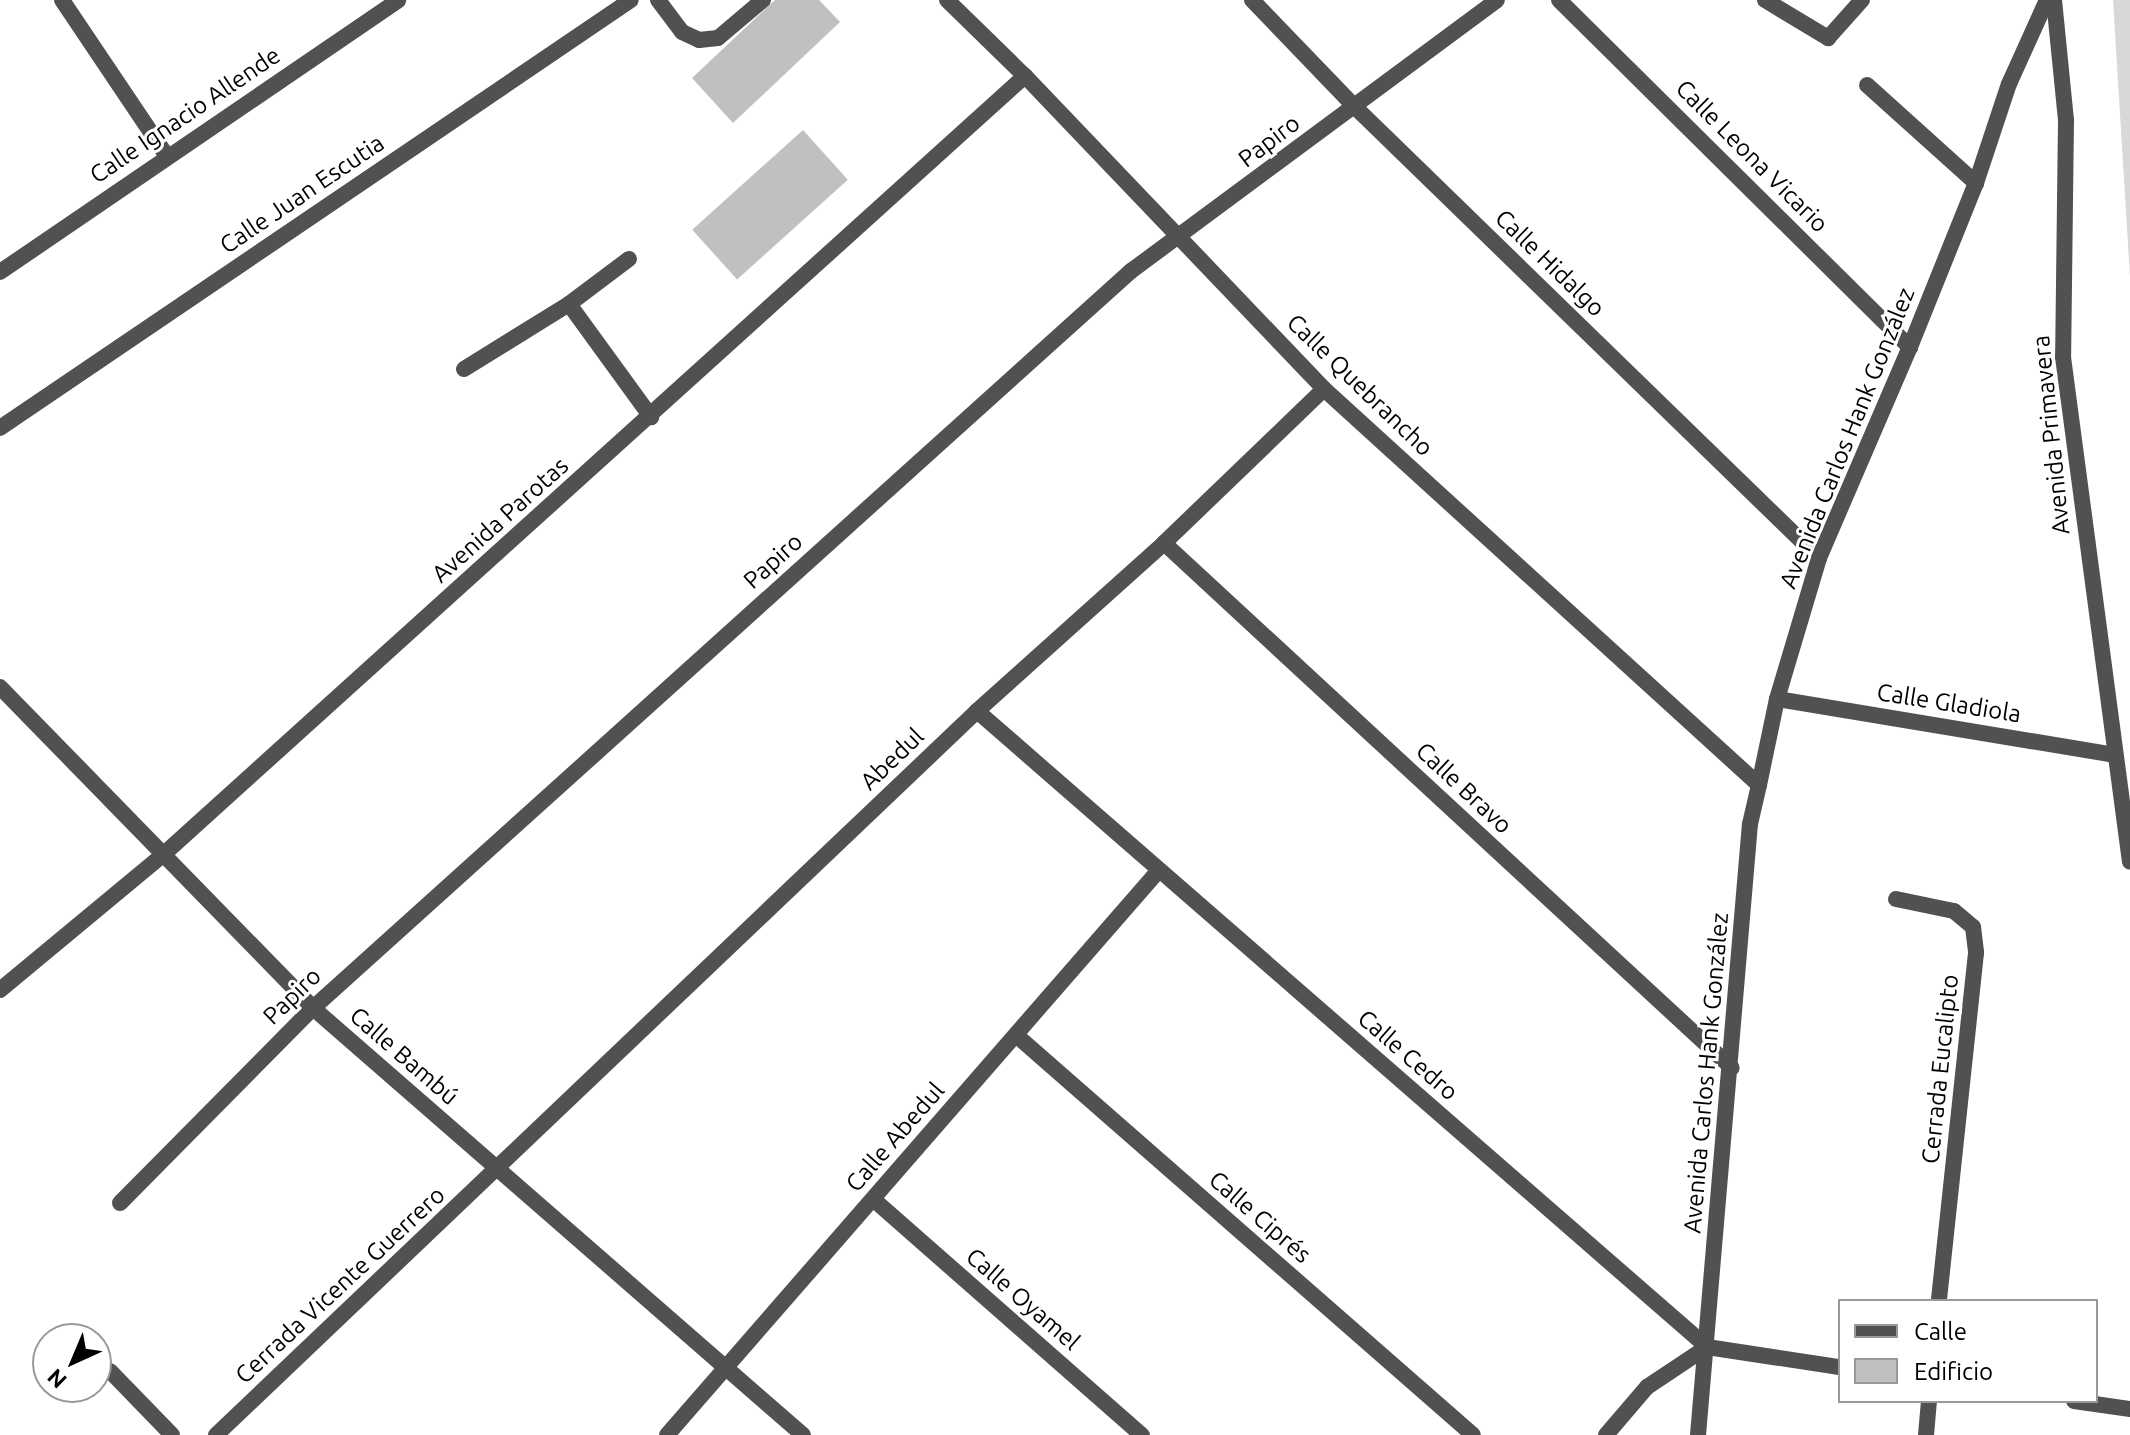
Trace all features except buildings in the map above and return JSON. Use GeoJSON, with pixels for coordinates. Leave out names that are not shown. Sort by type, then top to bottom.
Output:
{"type":"FeatureCollection","features":[{"type":"Feature","properties":{"kind":"street"},"geometry":{"type":"LineString","coordinates":[[62,0],[166,155]]}},
{"type":"Feature","properties":{"kind":"street","name":"Calle Ignacio Allende"},"geometry":{"type":"LineString","coordinates":[[0,272],[166,155],[398,0]]}},
{"type":"Feature","properties":{"kind":"street","name":"Calle Juan Escutia"},"geometry":{"type":"LineString","coordinates":[[0,428],[631,0]]}},
{"type":"Feature","properties":{"kind":"street"},"geometry":{"type":"LineString","coordinates":[[658,0],[682,32],[699,40],[718,38],[763,0]]}},
{"type":"Feature","properties":{"kind":"street","name":"Calle Quebrancho"},"geometry":{"type":"LineString","coordinates":[[947,0],[1181,236],[1324,389],[1759,785]]}},
{"type":"Feature","properties":{"kind":"street","name":"Calle Hidalgo"},"geometry":{"type":"LineString","coordinates":[[1252,0],[1355,107],[1819,558]]}},
{"type":"Feature","properties":{"kind":"street","name":"Papiro"},"geometry":{"type":"LineString","coordinates":[[120,1203],[313,1008],[1131,271],[1497,0]]}},
{"type":"Feature","properties":{"kind":"street","name":"Calle Leona Vicario"},"geometry":{"type":"LineString","coordinates":[[1559,0],[1910,347]]}},
{"type":"Feature","properties":{"kind":"street"},"geometry":{"type":"LineString","coordinates":[[1765,0],[1786,6],[1828,38],[1862,0]]}},
{"type":"Feature","properties":{"kind":"street","name":"Avenida Carlos Hank González"},"geometry":{"type":"LineString","coordinates":[[1698,1435],[1732,1068],[1750,824],[1777,699],[1819,558],[1910,347],[1976,183],[2009,84],[2047,0]]}},
{"type":"Feature","properties":{"kind":"street","name":"Avenida Primavera"},"geometry":{"type":"LineString","coordinates":[[2054,0],[2066,120],[2063,357],[2130,862]]}},
{"type":"Feature","properties":{"kind":"street","name":"Avenida Parotas"},"geometry":{"type":"LineString","coordinates":[[0,990],[165,853],[1025,76]]}},
{"type":"Feature","properties":{"kind":"street"},"geometry":{"type":"LineString","coordinates":[[1867,85],[1976,183]]}},
{"type":"Feature","properties":{"kind":"street"},"geometry":{"type":"LineString","coordinates":[[464,369],[569,304],[629,259]]}},
{"type":"Feature","properties":{"kind":"street"},"geometry":{"type":"LineString","coordinates":[[569,304],[651,417]]}},
{"type":"Feature","properties":{"kind":"street","name":"Abedul"},"geometry":{"type":"LineString","coordinates":[[497,1169],[977,711],[1164,543],[1324,389]]}},
{"type":"Feature","properties":{"kind":"street","name":"Calle Bravo"},"geometry":{"type":"LineString","coordinates":[[1164,543],[1732,1068]]}},
{"type":"Feature","properties":{"kind":"street","name":"Calle Bambú"},"geometry":{"type":"LineString","coordinates":[[0,687],[313,1008],[803,1435]]}},
{"type":"Feature","properties":{"kind":"street","name":"Calle Gladiola"},"geometry":{"type":"LineString","coordinates":[[1777,699],[2114,755]]}},
{"type":"Feature","properties":{"kind":"street","name":"Calle Cedro"},"geometry":{"type":"LineString","coordinates":[[977,711],[1707,1347]]}},
{"type":"Feature","properties":{"kind":"street","name":"Calle Abedul"},"geometry":{"type":"LineString","coordinates":[[667,1435],[1159,870]]}},
{"type":"Feature","properties":{"kind":"street","name":"Cerrada Eucalipto"},"geometry":{"type":"LineString","coordinates":[[1896,899],[1954,911],[1973,927],[1976,953],[1939,1299]]}},
{"type":"Feature","properties":{"kind":"street","name":"Calle Ciprés"},"geometry":{"type":"LineString","coordinates":[[1016,1035],[1473,1435]]}},
{"type":"Feature","properties":{"kind":"street","name":"Cerrada Vicente Guerrero"},"geometry":{"type":"LineString","coordinates":[[216,1435],[497,1169]]}},
{"type":"Feature","properties":{"kind":"street","name":"Calle Oyamel"},"geometry":{"type":"LineString","coordinates":[[873,1199],[1142,1435]]}},
{"type":"Feature","properties":{"kind":"street"},"geometry":{"type":"LineString","coordinates":[[1606,1435],[1647,1387],[1707,1347],[1838,1367]]}},
{"type":"Feature","properties":{"kind":"street"},"geometry":{"type":"LineString","coordinates":[[112,1373],[172,1435]]}},
{"type":"Feature","properties":{"kind":"street"},"geometry":{"type":"LineString","coordinates":[[1926,1435],[1929,1403]]}},
{"type":"Feature","properties":{"kind":"street"},"geometry":{"type":"LineString","coordinates":[[2088,1403],[2130,1409]]}},
{"type":"Feature","properties":{"kind":"shaded area"},"geometry":{"type":"Polygon","coordinates":[[[2113,0],[2130,0],[2130,277],[2113,0]]]}}]}
